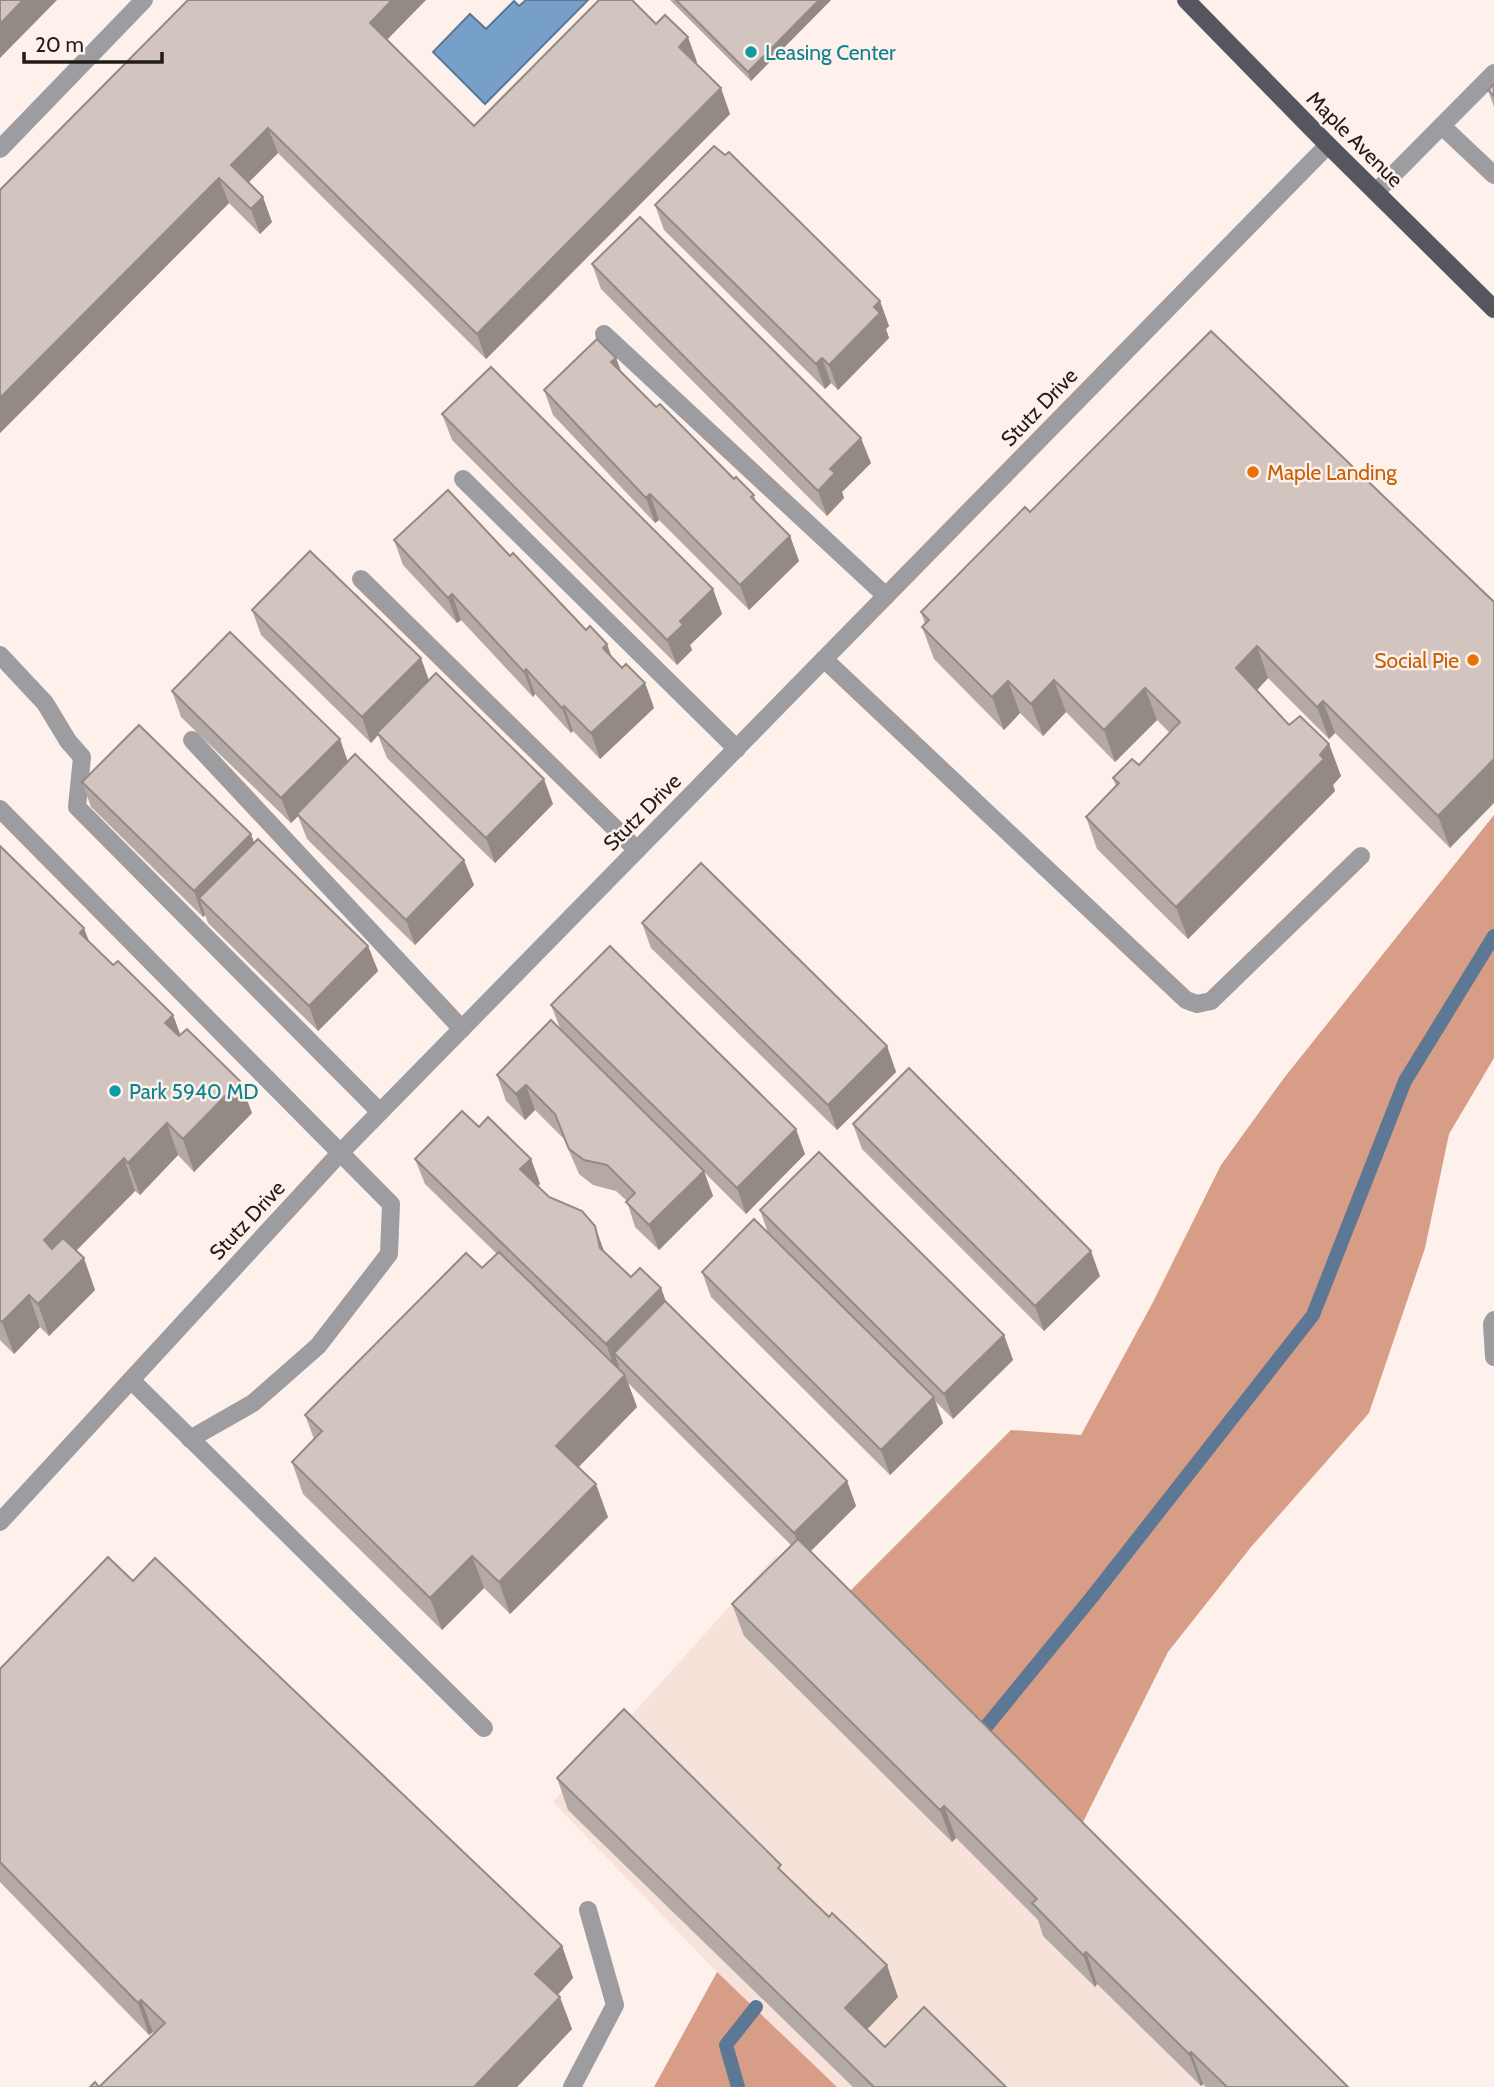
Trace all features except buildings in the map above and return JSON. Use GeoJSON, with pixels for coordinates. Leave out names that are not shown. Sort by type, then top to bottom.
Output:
{"type":"FeatureCollection","features":[{"type":"Feature","properties":{"kind":"main road","name":"Maple Avenue"},"geometry":{"type":"LineString","coordinates":[[1185,0],[1494,309]]}},
{"type":"Feature","properties":{"kind":"street"},"geometry":{"type":"LineString","coordinates":[[0,149],[144,0]]}},
{"type":"Feature","properties":{"kind":"street"},"geometry":{"type":"LineString","coordinates":[[1376,192],[1494,73]]}},
{"type":"Feature","properties":{"kind":"street"},"geometry":{"type":"LineString","coordinates":[[1442,126],[1494,175]]}},
{"type":"Feature","properties":{"kind":"street","name":"Stutz Drive"},"geometry":{"type":"LineString","coordinates":[[0,1522],[341,1152],[1328,145]]}},
{"type":"Feature","properties":{"kind":"street"},"geometry":{"type":"LineString","coordinates":[[604,334],[886,596]]}},
{"type":"Feature","properties":{"kind":"street"},"geometry":{"type":"LineString","coordinates":[[463,479],[737,749]]}},
{"type":"Feature","properties":{"kind":"street"},"geometry":{"type":"LineString","coordinates":[[361,579],[637,850]]}},
{"type":"Feature","properties":{"kind":"street"},"geometry":{"type":"LineString","coordinates":[[0,655],[45,703],[68,741],[82,757],[77,807],[380,1112]]}},
{"type":"Feature","properties":{"kind":"street"},"geometry":{"type":"LineString","coordinates":[[824,659],[1186,1000],[1197,1004],[1211,1001],[1361,856]]}},
{"type":"Feature","properties":{"kind":"street"},"geometry":{"type":"LineString","coordinates":[[192,740],[462,1029]]}},
{"type":"Feature","properties":{"kind":"street"},"geometry":{"type":"LineString","coordinates":[[0,809],[391,1204],[389,1254],[318,1346],[253,1403],[190,1439]]}},
{"type":"Feature","properties":{"kind":"street"},"geometry":{"type":"LineString","coordinates":[[1494,1320],[1494,1357]]}},
{"type":"Feature","properties":{"kind":"street"},"geometry":{"type":"LineString","coordinates":[[131,1380],[484,1728]]}},
{"type":"Feature","properties":{"kind":"street"},"geometry":{"type":"LineString","coordinates":[[572,2087],[615,2005],[588,1910]]}},
{"type":"Feature","properties":{"kind":"shaded area"},"geometry":{"type":"Polygon","coordinates":[[[1494,815],[1494,1058],[1449,1134],[1425,1248],[1369,1413],[1251,1547],[1168,1652],[1079,1830],[847,1594],[1011,1430],[1081,1435],[1152,1304],[1221,1165],[1284,1078],[1494,815]]]}},
{"type":"Feature","properties":{"kind":"shaded area"},"geometry":{"type":"Polygon","coordinates":[[[776,1555],[820,1569],[1337,2087],[836,2087],[717,1972],[553,1802],[776,1555]]]}},
{"type":"Feature","properties":{"kind":"shaded area"},"geometry":{"type":"Polygon","coordinates":[[[717,1972],[837,2087],[654,2087],[717,1972]]]}},
{"type":"Feature","properties":{"kind":"water"},"geometry":{"type":"Polygon","coordinates":[[[526,0],[588,0],[485,104],[433,52],[470,14],[486,29],[514,1],[519,6],[526,0]]]}},
{"type":"Feature","properties":{"kind":"waterway"},"geometry":{"type":"LineString","coordinates":[[985,1728],[1092,1597],[1313,1315],[1405,1081],[1494,936]]}},
{"type":"Feature","properties":{"kind":"waterway"},"geometry":{"type":"LineString","coordinates":[[738,2087],[726,2045],[756,2007]]}},
{"type":"Feature","properties":{"kind":"place","name":"Leasing Center"},"geometry":{"type":"Point","coordinates":[751,52]}},
{"type":"Feature","properties":{"kind":"place","name":"Maple Landing"},"geometry":{"type":"Point","coordinates":[1253,472]}},
{"type":"Feature","properties":{"kind":"place","name":"Social Pie"},"geometry":{"type":"Point","coordinates":[1473,660]}},
{"type":"Feature","properties":{"kind":"place","name":"Park 5940 MD"},"geometry":{"type":"Point","coordinates":[115,1091]}}]}
